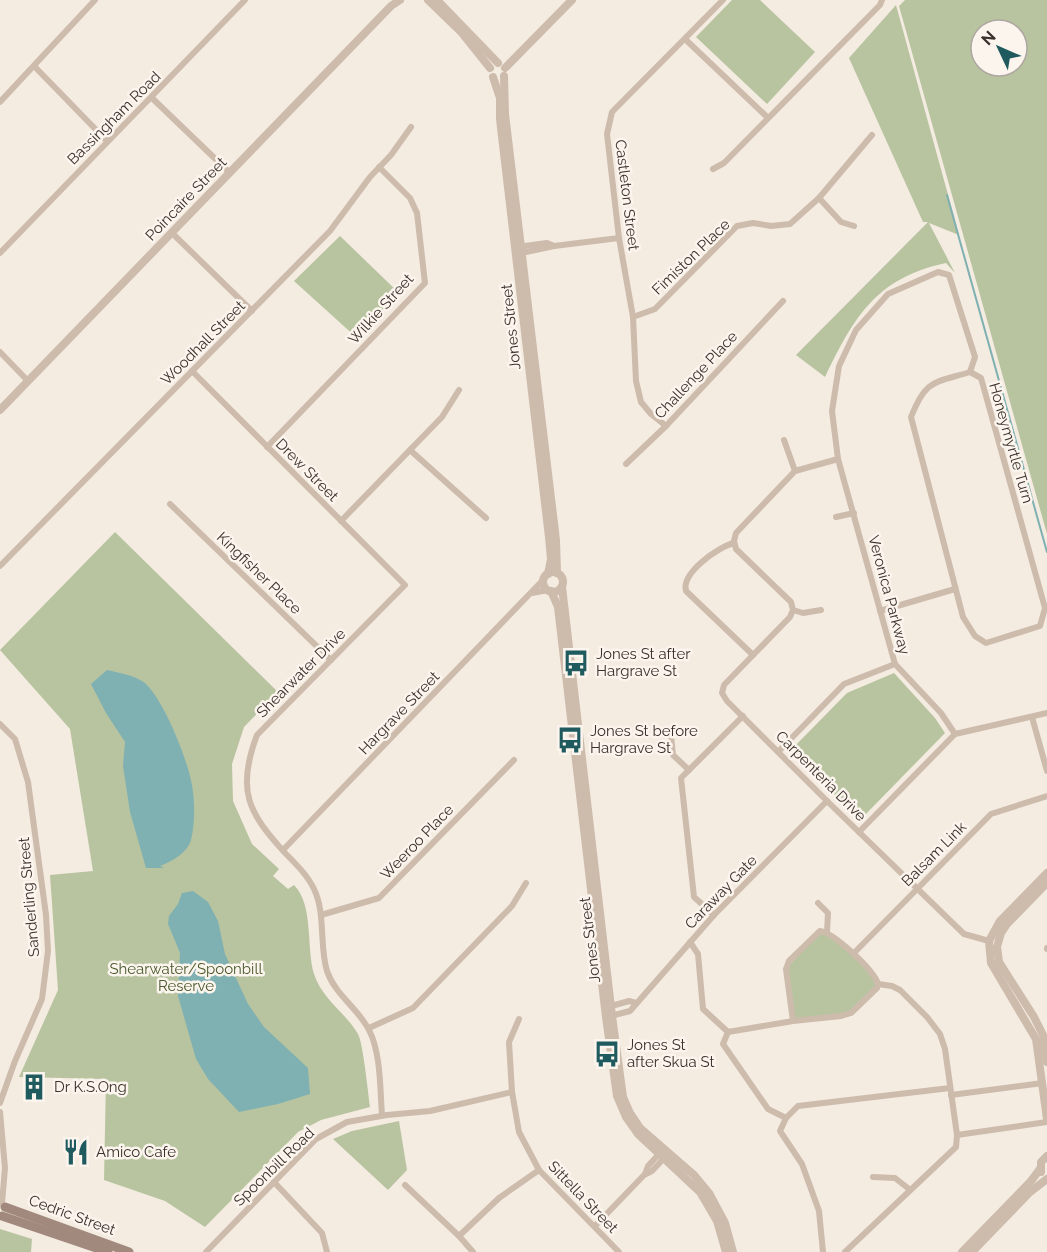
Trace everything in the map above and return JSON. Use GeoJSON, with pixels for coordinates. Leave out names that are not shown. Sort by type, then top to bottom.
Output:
{"type":"FeatureCollection","features":[{"type":"Feature","properties":{"kind":"main road","name":"Cedric Street"},"geometry":{"type":"LineString","coordinates":[[2,1209],[108,1252]]}},
{"type":"Feature","properties":{"kind":"main road","name":"Cedric Street"},"geometry":{"type":"LineString","coordinates":[[2,1209],[129,1252]]}},
{"type":"Feature","properties":{"kind":"street","name":"Bassingham Road"},"geometry":{"type":"LineString","coordinates":[[0,253],[245,0]]}},
{"type":"Feature","properties":{"kind":"street","name":"Poincaire Street"},"geometry":{"type":"LineString","coordinates":[[0,410],[392,3],[400,0]]}},
{"type":"Feature","properties":{"kind":"street","name":"Jones Street"},"geometry":{"type":"LineString","coordinates":[[428,0],[462,33],[490,68],[500,98],[500,119],[519,250]]}},
{"type":"Feature","properties":{"kind":"street"},"geometry":{"type":"LineString","coordinates":[[437,0],[503,69]]}},
{"type":"Feature","properties":{"kind":"street"},"geometry":{"type":"LineString","coordinates":[[493,77],[500,79],[503,69],[572,0]]}},
{"type":"Feature","properties":{"kind":"street","name":"Castleton Street"},"geometry":{"type":"LineString","coordinates":[[666,426],[641,402],[636,381],[633,317],[619,238],[607,134],[612,112],[723,0]]}},
{"type":"Feature","properties":{"kind":"street"},"geometry":{"type":"LineString","coordinates":[[713,169],[724,163],[880,5],[882,0]]}},
{"type":"Feature","properties":{"kind":"street"},"geometry":{"type":"LineString","coordinates":[[0,102],[35,67],[93,1]]}},
{"type":"Feature","properties":{"kind":"street"},"geometry":{"type":"LineString","coordinates":[[685,39],[767,117]]}},
{"type":"Feature","properties":{"kind":"street"},"geometry":{"type":"LineString","coordinates":[[35,67],[107,141]]}},
{"type":"Feature","properties":{"kind":"street"},"geometry":{"type":"LineString","coordinates":[[490,68],[503,69]]}},
{"type":"Feature","properties":{"kind":"street","name":"Jones Street"},"geometry":{"type":"LineString","coordinates":[[503,69],[505,114],[551,550],[550,575],[544,586],[558,607],[608,1007]]}},
{"type":"Feature","properties":{"kind":"street"},"geometry":{"type":"LineString","coordinates":[[152,98],[230,173]]}},
{"type":"Feature","properties":{"kind":"street","name":"Woodhall Street"},"geometry":{"type":"LineString","coordinates":[[0,566],[330,231],[411,127]]}},
{"type":"Feature","properties":{"kind":"street","name":"Fimiston Place"},"geometry":{"type":"LineString","coordinates":[[633,317],[655,309],[737,226],[753,223],[771,226],[790,224],[819,198],[872,135]]}},
{"type":"Feature","properties":{"kind":"street","name":"Wilkie Street"},"geometry":{"type":"LineString","coordinates":[[267,447],[425,283],[417,213],[410,198],[379,167]]}},
{"type":"Feature","properties":{"kind":"street"},"geometry":{"type":"LineString","coordinates":[[819,198],[842,222],[854,226]]}},
{"type":"Feature","properties":{"kind":"street"},"geometry":{"type":"LineString","coordinates":[[172,233],[252,311]]}},
{"type":"Feature","properties":{"kind":"street"},"geometry":{"type":"LineString","coordinates":[[519,250],[547,243],[554,246],[619,238]]}},
{"type":"Feature","properties":{"kind":"street","name":"Veronica Parkway"},"geometry":{"type":"LineString","coordinates":[[955,734],[941,713],[895,664],[838,459],[832,411],[839,366],[856,330],[888,294],[938,272],[950,275],[975,357],[970,372]]}},
{"type":"Feature","properties":{"kind":"street","name":"Challenge Place"},"geometry":{"type":"LineString","coordinates":[[626,464],[666,426],[783,301]]}},
{"type":"Feature","properties":{"kind":"street"},"geometry":{"type":"LineString","coordinates":[[0,352],[28,381]]}},
{"type":"Feature","properties":{"kind":"street","name":"Drew Street"},"geometry":{"type":"LineString","coordinates":[[192,371],[405,585]]}},
{"type":"Feature","properties":{"kind":"street","name":"Honeymyrtle Turn"},"geometry":{"type":"LineString","coordinates":[[970,372],[981,378],[1045,608],[1040,626],[986,644],[975,636],[963,617],[955,589],[911,417],[919,395],[930,384],[970,372]]}},
{"type":"Feature","properties":{"kind":"street"},"geometry":{"type":"LineString","coordinates":[[341,521],[442,417],[459,390]]}},
{"type":"Feature","properties":{"kind":"street"},"geometry":{"type":"LineString","coordinates":[[784,440],[795,471]]}},
{"type":"Feature","properties":{"kind":"street"},"geometry":{"type":"LineString","coordinates":[[410,450],[486,518]]}},
{"type":"Feature","properties":{"kind":"street"},"geometry":{"type":"LineString","coordinates":[[821,610],[803,613],[793,610],[791,602],[736,549],[734,543],[736,533],[795,471],[838,459]]}},
{"type":"Feature","properties":{"kind":"street","name":"Kingfisher Place"},"geometry":{"type":"LineString","coordinates":[[170,504],[331,660]]}},
{"type":"Feature","properties":{"kind":"street"},"geometry":{"type":"LineString","coordinates":[[836,517],[854,513]]}},
{"type":"Feature","properties":{"kind":"street"},"geometry":{"type":"LineString","coordinates":[[734,543],[716,549],[686,579],[684,585],[686,591],[753,655]]}},
{"type":"Feature","properties":{"kind":"street","name":"Jones Street"},"geometry":{"type":"LineString","coordinates":[[550,575],[563,580],[615,1084],[622,1108],[638,1134],[694,1175],[710,1193],[725,1223],[733,1252]]}},
{"type":"Feature","properties":{"kind":"street","name":"Hargrave Street"},"geometry":{"type":"LineString","coordinates":[[283,850],[550,575]]}},
{"type":"Feature","properties":{"kind":"street","name":"Shearwater Drive"},"geometry":{"type":"LineString","coordinates":[[382,1115],[376,1044],[369,1028],[335,988],[327,971],[322,944],[321,915],[310,881],[266,833],[254,815],[247,794],[247,767],[257,735],[405,585]]}},
{"type":"Feature","properties":{"kind":"street"},"geometry":{"type":"LineString","coordinates":[[532,593],[557,591],[562,587]]}},
{"type":"Feature","properties":{"kind":"street"},"geometry":{"type":"LineString","coordinates":[[880,611],[955,589]]}},
{"type":"Feature","properties":{"kind":"street","name":"Carpenteria Drive"},"geometry":{"type":"LineString","coordinates":[[793,610],[790,617],[724,686],[722,693],[827,801],[964,934],[989,941]]}},
{"type":"Feature","properties":{"kind":"street"},"geometry":{"type":"LineString","coordinates":[[779,751],[844,684],[895,664]]}},
{"type":"Feature","properties":{"kind":"street"},"geometry":{"type":"LineString","coordinates":[[859,832],[955,734],[1047,713]]}},
{"type":"Feature","properties":{"kind":"street"},"geometry":{"type":"LineString","coordinates":[[714,915],[694,897],[681,778],[743,716]]}},
{"type":"Feature","properties":{"kind":"street"},"geometry":{"type":"LineString","coordinates":[[1032,717],[1047,771]]}},
{"type":"Feature","properties":{"kind":"street","name":"Sanderling Street"},"geometry":{"type":"LineString","coordinates":[[0,724],[15,739],[28,782],[46,915],[48,951],[42,999],[15,1061],[0,1103]]}},
{"type":"Feature","properties":{"kind":"street"},"geometry":{"type":"LineString","coordinates":[[671,736],[673,755],[689,770]]}},
{"type":"Feature","properties":{"kind":"street","name":"Weeroo Place"},"geometry":{"type":"LineString","coordinates":[[321,915],[379,898],[514,760]]}},
{"type":"Feature","properties":{"kind":"street","name":"Balsam Link"},"geometry":{"type":"LineString","coordinates":[[853,954],[991,814],[1047,796]]}},
{"type":"Feature","properties":{"kind":"street","name":"Caraway Gate"},"geometry":{"type":"LineString","coordinates":[[609,1016],[630,1011],[714,915],[827,801]]}},
{"type":"Feature","properties":{"kind":"street"},"geometry":{"type":"LineString","coordinates":[[957,1135],[1047,1120],[1036,1039],[991,963],[989,941],[1000,921],[1047,873]]}},
{"type":"Feature","properties":{"kind":"street"},"geometry":{"type":"LineString","coordinates":[[369,1028],[413,1008],[512,906],[526,883]]}},
{"type":"Feature","properties":{"kind":"street"},"geometry":{"type":"LineString","coordinates":[[1047,883],[1007,924],[1001,933],[997,947],[999,962],[1045,1033],[1047,1062]]}},
{"type":"Feature","properties":{"kind":"street"},"geometry":{"type":"LineString","coordinates":[[818,903],[829,915],[827,932]]}},
{"type":"Feature","properties":{"kind":"street"},"geometry":{"type":"LineString","coordinates":[[728,1032],[841,1016],[851,1013],[877,988],[876,978],[827,932],[820,931],[789,962],[786,969],[793,1021]]}},
{"type":"Feature","properties":{"kind":"street"},"geometry":{"type":"LineString","coordinates":[[690,942],[698,954],[703,1009],[728,1032]]}},
{"type":"Feature","properties":{"kind":"street"},"geometry":{"type":"LineString","coordinates":[[845,1252],[956,1147],[957,1135],[951,1091],[945,1049],[940,1034],[927,1017],[900,990],[878,984]]}},
{"type":"Feature","properties":{"kind":"street"},"geometry":{"type":"LineString","coordinates":[[608,1007],[629,1001],[636,1003]]}},
{"type":"Feature","properties":{"kind":"street","name":"Sittella Street"},"geometry":{"type":"LineString","coordinates":[[519,1019],[509,1042],[512,1092],[519,1132],[539,1170],[618,1252]]}},
{"type":"Feature","properties":{"kind":"street"},"geometry":{"type":"LineString","coordinates":[[728,1032],[723,1044],[768,1109],[786,1118]]}},
{"type":"Feature","properties":{"kind":"street"},"geometry":{"type":"LineString","coordinates":[[823,1252],[819,1211],[802,1164],[780,1131],[786,1118],[798,1106],[1043,1083]]}},
{"type":"Feature","properties":{"kind":"street","name":"Spoonbill Road"},"geometry":{"type":"LineString","coordinates":[[206,1252],[316,1139],[347,1122],[382,1115],[430,1111],[512,1092]]}},
{"type":"Feature","properties":{"kind":"street"},"geometry":{"type":"LineString","coordinates":[[0,1112],[5,1168],[1,1188],[2,1209]]}},
{"type":"Feature","properties":{"kind":"street"},"geometry":{"type":"LineString","coordinates":[[595,1226],[645,1174],[652,1171],[664,1154]]}},
{"type":"Feature","properties":{"kind":"street","name":"Jones Street"},"geometry":{"type":"LineString","coordinates":[[664,1154],[705,1200],[717,1221],[726,1252]]}},
{"type":"Feature","properties":{"kind":"street"},"geometry":{"type":"LineString","coordinates":[[962,1252],[1031,1181],[1047,1155]]}},
{"type":"Feature","properties":{"kind":"street"},"geometry":{"type":"LineString","coordinates":[[972,1252],[1030,1192],[1047,1179],[1040,1169]]}},
{"type":"Feature","properties":{"kind":"street"},"geometry":{"type":"LineString","coordinates":[[459,1236],[499,1198],[539,1170]]}},
{"type":"Feature","properties":{"kind":"street"},"geometry":{"type":"LineString","coordinates":[[873,1177],[895,1178],[909,1189]]}},
{"type":"Feature","properties":{"kind":"street"},"geometry":{"type":"LineString","coordinates":[[274,1182],[322,1233],[327,1252]]}},
{"type":"Feature","properties":{"kind":"street"},"geometry":{"type":"LineString","coordinates":[[405,1185],[473,1252]]}},
{"type":"Feature","properties":{"kind":"green space"},"geometry":{"type":"Polygon","coordinates":[[[732,0],[760,0],[815,52],[767,104],[696,37],[732,0]]]}},
{"type":"Feature","properties":{"kind":"green space"},"geometry":{"type":"Polygon","coordinates":[[[905,0],[1047,0],[1047,534],[899,6],[905,0]]]}},
{"type":"Feature","properties":{"kind":"green space"},"geometry":{"type":"Polygon","coordinates":[[[896,5],[959,235],[929,223],[955,273],[946,263],[922,270],[885,290],[870,303],[846,336],[825,377],[796,355],[928,222],[923,222],[849,58],[896,5]]]}},
{"type":"Feature","properties":{"kind":"green space"},"geometry":{"type":"Polygon","coordinates":[[[340,236],[399,293],[357,338],[294,281],[340,236]]]}},
{"type":"Feature","properties":{"kind":"green space","name":"Shearwater/Spoonbill Reserve"},"geometry":{"type":"Polygon","coordinates":[[[115,532],[278,692],[244,727],[232,764],[233,801],[252,844],[279,869],[273,876],[288,889],[294,885],[300,894],[307,915],[314,974],[322,991],[358,1034],[367,1080],[370,1107],[321,1120],[298,1132],[205,1227],[165,1201],[104,1180],[106,1079],[19,1077],[58,990],[50,875],[93,871],[70,729],[0,650],[115,532]]]}},
{"type":"Feature","properties":{"kind":"green space"},"geometry":{"type":"Polygon","coordinates":[[[894,673],[935,718],[945,733],[860,820],[790,751],[847,693],[894,673]]]}},
{"type":"Feature","properties":{"kind":"green space"},"geometry":{"type":"Polygon","coordinates":[[[820,931],[853,954],[878,984],[851,1013],[793,1021],[786,969],[820,931]]]}},
{"type":"Feature","properties":{"kind":"green space"},"geometry":{"type":"Polygon","coordinates":[[[399,1121],[407,1170],[388,1190],[333,1139],[352,1131],[399,1121]]]}},
{"type":"Feature","properties":{"kind":"green space"},"geometry":{"type":"Polygon","coordinates":[[[0,1229],[32,1239],[31,1252],[0,1252],[0,1229]]]}},
{"type":"Feature","properties":{"kind":"water"},"geometry":{"type":"Polygon","coordinates":[[[107,670],[137,678],[146,684],[160,704],[174,732],[189,774],[194,806],[191,840],[182,853],[160,866],[164,868],[146,868],[130,812],[123,766],[125,742],[91,684],[107,670]]]}},
{"type":"Feature","properties":{"kind":"water"},"geometry":{"type":"Polygon","coordinates":[[[193,891],[208,902],[218,921],[225,954],[248,1004],[264,1027],[308,1068],[310,1094],[278,1104],[239,1112],[208,1079],[196,1059],[178,996],[180,953],[168,924],[169,916],[178,904],[182,893],[193,891]]]}},
{"type":"Feature","properties":{"kind":"waterway"},"geometry":{"type":"LineString","coordinates":[[947,195],[1047,552]]}},
{"type":"Feature","properties":{"kind":"place","name":"Jones St after Hargrave St"},"geometry":{"type":"Point","coordinates":[576,663]}},
{"type":"Feature","properties":{"kind":"place","name":"Jones St before Hargrave St"},"geometry":{"type":"Point","coordinates":[570,740]}},
{"type":"Feature","properties":{"kind":"place","name":"Jones St after Skua St"},"geometry":{"type":"Point","coordinates":[607,1054]}},
{"type":"Feature","properties":{"kind":"place","name":"Dr K.S.Ong"},"geometry":{"type":"Point","coordinates":[34,1087]}},
{"type":"Feature","properties":{"kind":"place","name":"Amico Cafe"},"geometry":{"type":"Point","coordinates":[76,1152]}}]}
